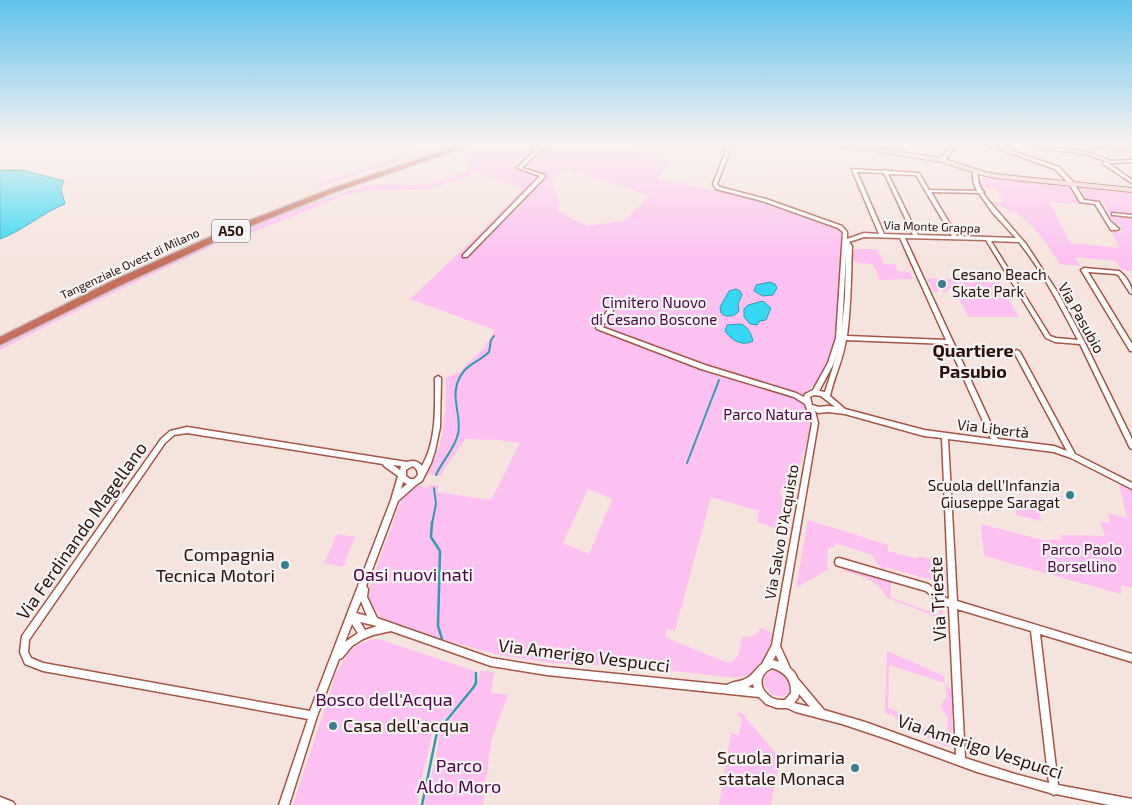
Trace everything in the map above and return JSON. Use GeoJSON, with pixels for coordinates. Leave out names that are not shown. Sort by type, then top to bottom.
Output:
{"type":"FeatureCollection","features":[{"type":"Feature","properties":{"kind":"highway","name":"Tangenziale Ovest di Milano"},"geometry":{"type":"LineString","coordinates":[[0,334],[106,281],[242,220],[344,182]]}},
{"type":"Feature","properties":{"kind":"highway","name":"Tangenziale Ovest di Milano"},"geometry":{"type":"LineString","coordinates":[[0,341],[125,279],[234,230],[358,182]]}},
{"type":"Feature","properties":{"kind":"street"},"geometry":{"type":"LineString","coordinates":[[465,256],[538,182]]}},
{"type":"Feature","properties":{"kind":"street"},"geometry":{"type":"LineString","coordinates":[[716,182],[717,188],[764,200],[830,223],[840,227],[846,234],[846,241],[849,246],[847,316],[835,369],[829,381],[830,406],[815,423]]}},
{"type":"Feature","properties":{"kind":"street"},"geometry":{"type":"LineString","coordinates":[[859,182],[882,236]]}},
{"type":"Feature","properties":{"kind":"street"},"geometry":{"type":"LineString","coordinates":[[890,182],[916,237]]}},
{"type":"Feature","properties":{"kind":"street"},"geometry":{"type":"LineString","coordinates":[[922,182],[954,238]]}},
{"type":"Feature","properties":{"kind":"street","name":"Via Pasubio"},"geometry":{"type":"LineString","coordinates":[[976,182],[993,210],[1019,240],[1059,299],[1132,446]]}},
{"type":"Feature","properties":{"kind":"street"},"geometry":{"type":"LineString","coordinates":[[1051,182],[1132,190]]}},
{"type":"Feature","properties":{"kind":"street"},"geometry":{"type":"LineString","coordinates":[[1070,182],[1082,201],[1097,203],[1108,222]]}},
{"type":"Feature","properties":{"kind":"street"},"geometry":{"type":"LineString","coordinates":[[928,191],[982,192]]}},
{"type":"Feature","properties":{"kind":"street"},"geometry":{"type":"LineString","coordinates":[[1114,214],[1132,216]]}},
{"type":"Feature","properties":{"kind":"street"},"geometry":{"type":"LineString","coordinates":[[846,234],[864,235]]}},
{"type":"Feature","properties":{"kind":"street","name":"Via Monte Grappa"},"geometry":{"type":"LineString","coordinates":[[846,241],[864,235],[1019,240]]}},
{"type":"Feature","properties":{"kind":"street"},"geometry":{"type":"LineString","coordinates":[[902,236],[996,442]]}},
{"type":"Feature","properties":{"kind":"street"},"geometry":{"type":"LineString","coordinates":[[988,239],[1046,334],[1055,340],[1082,342]]}},
{"type":"Feature","properties":{"kind":"street"},"geometry":{"type":"LineString","coordinates":[[1132,292],[1121,274],[1117,272],[1084,270],[1132,349]]}},
{"type":"Feature","properties":{"kind":"street"},"geometry":{"type":"LineString","coordinates":[[613,306],[598,328],[690,362],[796,395],[809,405],[845,411]]}},
{"type":"Feature","properties":{"kind":"street"},"geometry":{"type":"LineString","coordinates":[[841,338],[950,342]]}},
{"type":"Feature","properties":{"kind":"street"},"geometry":{"type":"LineString","coordinates":[[815,423],[809,405],[812,393],[831,363],[841,338]]}},
{"type":"Feature","properties":{"kind":"street"},"geometry":{"type":"LineString","coordinates":[[1017,352],[1073,456]]}},
{"type":"Feature","properties":{"kind":"street"},"geometry":{"type":"LineString","coordinates":[[395,500],[420,478],[427,465],[438,424],[438,378]]}},
{"type":"Feature","properties":{"kind":"street"},"geometry":{"type":"LineString","coordinates":[[796,395],[812,393],[829,398],[845,411]]}},
{"type":"Feature","properties":{"kind":"street","name":"Via Libertà"},"geometry":{"type":"LineString","coordinates":[[845,411],[915,431],[1054,449],[1073,456],[1132,486]]}},
{"type":"Feature","properties":{"kind":"street","name":"Via Salvo D'Acquisto"},"geometry":{"type":"LineString","coordinates":[[766,665],[776,646],[815,423]]}},
{"type":"Feature","properties":{"kind":"street","name":"Via Ferdinando Magellano"},"geometry":{"type":"LineString","coordinates":[[313,716],[43,667],[28,661],[24,652],[25,639],[163,440],[172,433],[187,430],[413,465]]}},
{"type":"Feature","properties":{"kind":"street","name":"Via Trieste"},"geometry":{"type":"LineString","coordinates":[[945,435],[961,761]]}},
{"type":"Feature","properties":{"kind":"street"},"geometry":{"type":"LineString","coordinates":[[1054,449],[1061,447],[1065,441]]}},
{"type":"Feature","properties":{"kind":"street"},"geometry":{"type":"LineString","coordinates":[[284,805],[313,716],[395,500],[403,470],[429,455]]}},
{"type":"Feature","properties":{"kind":"street","name":"Via Ferdinando Magellano"},"geometry":{"type":"LineString","coordinates":[[380,461],[393,467],[402,475]]}},
{"type":"Feature","properties":{"kind":"street"},"geometry":{"type":"LineString","coordinates":[[413,465],[421,468],[422,473]]}},
{"type":"Feature","properties":{"kind":"street"},"geometry":{"type":"LineString","coordinates":[[402,475],[406,481],[415,481]]}},
{"type":"Feature","properties":{"kind":"street"},"geometry":{"type":"LineString","coordinates":[[839,562],[928,588],[944,601],[1132,658]]}},
{"type":"Feature","properties":{"kind":"street"},"geometry":{"type":"LineString","coordinates":[[364,581],[364,598],[374,620]]}},
{"type":"Feature","properties":{"kind":"street"},"geometry":{"type":"LineString","coordinates":[[351,616],[363,633]]}},
{"type":"Feature","properties":{"kind":"street","name":"Via Amerigo Vespucci"},"geometry":{"type":"LineString","coordinates":[[351,616],[374,620],[491,662],[547,671],[761,693],[773,704],[788,704],[796,708],[870,727],[961,761],[1054,790],[1132,804]]}},
{"type":"Feature","properties":{"kind":"street"},"geometry":{"type":"LineString","coordinates":[[335,660],[346,645],[363,633],[392,628]]}},
{"type":"Feature","properties":{"kind":"street"},"geometry":{"type":"LineString","coordinates":[[1035,629],[1054,790]]}},
{"type":"Feature","properties":{"kind":"street"},"geometry":{"type":"LineString","coordinates":[[776,646],[795,682],[821,713]]}},
{"type":"Feature","properties":{"kind":"street"},"geometry":{"type":"LineString","coordinates":[[761,693],[757,677],[766,665],[779,665],[788,671]]}},
{"type":"Feature","properties":{"kind":"street","name":"Via Amerigo Vespucci"},"geometry":{"type":"LineString","coordinates":[[717,688],[746,684],[757,677]]}},
{"type":"Feature","properties":{"kind":"street"},"geometry":{"type":"LineString","coordinates":[[788,704],[795,695],[795,682]]}},
{"type":"Feature","properties":{"kind":"street"},"geometry":{"type":"LineString","coordinates":[[0,802],[10,805]]}},
{"type":"Feature","properties":{"kind":"green space"},"geometry":{"type":"Polygon","coordinates":[[[326,182],[335,182],[310,190],[326,182]]]}},
{"type":"Feature","properties":{"kind":"green space"},"geometry":{"type":"Polygon","coordinates":[[[438,182],[452,182],[430,189],[364,191],[344,195],[259,230],[218,243],[94,302],[0,350],[0,346],[154,269],[222,238],[305,206],[362,186],[381,184],[428,185],[438,182]]]}},
{"type":"Feature","properties":{"kind":"green space"},"geometry":{"type":"Polygon","coordinates":[[[502,182],[553,182],[560,204],[557,209],[588,226],[625,220],[649,196],[607,182],[671,182],[757,199],[842,230],[844,238],[841,298],[834,343],[828,363],[819,379],[807,390],[804,403],[809,408],[812,422],[792,493],[780,490],[786,511],[781,530],[757,522],[759,511],[711,497],[675,631],[667,629],[665,637],[728,663],[737,656],[742,637],[753,636],[761,628],[773,634],[762,661],[750,674],[736,678],[648,668],[552,663],[499,655],[442,639],[381,618],[370,602],[369,589],[371,582],[402,499],[408,491],[419,485],[427,488],[429,485],[439,485],[437,492],[491,500],[520,443],[465,439],[440,476],[429,474],[428,471],[442,438],[446,402],[446,378],[459,372],[483,349],[495,330],[410,299],[474,239],[523,189],[502,182]],[[729,291],[720,307],[725,316],[733,315],[739,309],[739,303],[729,291]],[[738,324],[727,325],[725,331],[732,338],[742,343],[752,338],[738,324]],[[588,489],[563,543],[589,554],[612,499],[588,489]]]}},
{"type":"Feature","properties":{"kind":"green space"},"geometry":{"type":"Polygon","coordinates":[[[982,182],[1024,182],[1068,186],[1080,204],[1050,202],[1070,243],[1120,248],[1111,231],[1123,232],[1119,224],[1114,224],[1103,201],[1087,199],[1080,187],[1132,192],[1132,271],[1122,270],[1116,261],[1076,257],[1080,266],[1060,264],[1040,236],[1023,218],[1015,212],[1010,214],[1007,209],[990,202],[1004,202],[996,189],[983,188],[982,182]]]}},
{"type":"Feature","properties":{"kind":"green space"},"geometry":{"type":"Polygon","coordinates":[[[854,249],[877,249],[884,264],[895,264],[898,271],[910,272],[913,279],[880,280],[873,264],[858,263],[852,259],[854,249]]]}},
{"type":"Feature","properties":{"kind":"green space"},"geometry":{"type":"Polygon","coordinates":[[[927,278],[998,281],[1019,317],[968,317],[956,293],[953,293],[951,289],[947,289],[948,292],[938,289],[939,292],[934,292],[927,278]]]}},
{"type":"Feature","properties":{"kind":"green space","name":"Parco Paolo Borsellino"},"geometry":{"type":"Polygon","coordinates":[[[1119,484],[1132,490],[1132,588],[1121,585],[1121,594],[984,556],[981,524],[1043,540],[1062,540],[1060,535],[1105,536],[1100,522],[1110,523],[1108,513],[1127,518],[1119,484]]]}},
{"type":"Feature","properties":{"kind":"green space"},"geometry":{"type":"Polygon","coordinates":[[[1015,501],[1039,507],[1041,521],[1016,515],[1015,501]]]}},
{"type":"Feature","properties":{"kind":"green space"},"geometry":{"type":"Polygon","coordinates":[[[808,520],[888,545],[888,551],[918,559],[919,556],[945,563],[946,597],[941,593],[939,582],[885,567],[884,571],[872,555],[835,543],[834,547],[828,548],[827,566],[829,569],[796,588],[808,520]]]}},
{"type":"Feature","properties":{"kind":"green space"},"geometry":{"type":"Polygon","coordinates":[[[337,534],[355,537],[343,567],[324,563],[337,534]]]}},
{"type":"Feature","properties":{"kind":"green space"},"geometry":{"type":"Polygon","coordinates":[[[849,567],[891,580],[890,597],[938,615],[940,608],[942,609],[942,619],[888,598],[879,587],[869,580],[843,571],[849,567]]]}},
{"type":"Feature","properties":{"kind":"green space","name":"Bosco dell'Acqua"},"geometry":{"type":"Polygon","coordinates":[[[373,639],[382,640],[475,671],[474,682],[470,691],[433,732],[417,805],[293,805],[336,674],[351,650],[373,639]]]}},
{"type":"Feature","properties":{"kind":"green space"},"geometry":{"type":"Polygon","coordinates":[[[887,651],[944,676],[945,683],[889,665],[888,708],[899,712],[898,721],[895,719],[895,716],[885,713],[887,651]]]}},
{"type":"Feature","properties":{"kind":"green space"},"geometry":{"type":"Polygon","coordinates":[[[773,670],[783,674],[788,679],[790,690],[783,697],[772,695],[764,685],[765,675],[773,670]]]}},
{"type":"Feature","properties":{"kind":"green space","name":"Parco Aldo Moro"},"geometry":{"type":"Polygon","coordinates":[[[480,671],[494,672],[491,693],[508,695],[491,741],[483,805],[425,805],[426,790],[436,761],[439,734],[478,683],[480,671]]]}},
{"type":"Feature","properties":{"kind":"green space"},"geometry":{"type":"Polygon","coordinates":[[[945,683],[952,691],[952,746],[945,746],[914,732],[914,725],[947,735],[948,718],[941,707],[942,702],[947,697],[945,683]]]}},
{"type":"Feature","properties":{"kind":"green space"},"geometry":{"type":"Polygon","coordinates":[[[741,712],[780,758],[771,805],[719,805],[731,733],[739,735],[742,718],[736,715],[741,712]]]}},
{"type":"Feature","properties":{"kind":"water"},"geometry":{"type":"Polygon","coordinates":[[[0,182],[64,182],[61,189],[65,204],[0,239],[0,182]]]}},
{"type":"Feature","properties":{"kind":"water"},"geometry":{"type":"Polygon","coordinates":[[[770,282],[775,284],[777,288],[773,295],[763,296],[754,291],[756,285],[770,282]]]}},
{"type":"Feature","properties":{"kind":"water"},"geometry":{"type":"Polygon","coordinates":[[[736,289],[742,295],[738,304],[739,311],[732,316],[725,316],[721,313],[720,307],[729,291],[736,289]]]}},
{"type":"Feature","properties":{"kind":"water"},"geometry":{"type":"Polygon","coordinates":[[[763,301],[771,308],[766,320],[760,321],[757,325],[750,324],[744,317],[744,309],[748,305],[763,301]]]}},
{"type":"Feature","properties":{"kind":"water"},"geometry":{"type":"Polygon","coordinates":[[[741,324],[749,331],[753,341],[749,343],[737,342],[725,331],[727,325],[741,324]]]}},
{"type":"Feature","properties":{"kind":"waterway"},"geometry":{"type":"LineString","coordinates":[[436,475],[454,445],[458,434],[459,419],[456,387],[459,379],[467,368],[489,352],[491,340],[494,336]]}},
{"type":"Feature","properties":{"kind":"waterway"},"geometry":{"type":"LineString","coordinates":[[687,463],[719,380]]}},
{"type":"Feature","properties":{"kind":"waterway"},"geometry":{"type":"LineString","coordinates":[[432,524],[436,504],[434,488]]}},
{"type":"Feature","properties":{"kind":"waterway"},"geometry":{"type":"LineString","coordinates":[[432,522],[431,537],[440,551],[438,626],[442,639]]}},
{"type":"Feature","properties":{"kind":"waterway"},"geometry":{"type":"LineString","coordinates":[[422,805],[437,732],[473,688],[476,683],[476,673]]}},
{"type":"Feature","properties":{"kind":"place","name":"Cesano Beach Skate Park"},"geometry":{"type":"Point","coordinates":[942,284]}},
{"type":"Feature","properties":{"kind":"place","name":"Scuola dell'Infanzia Giuseppe Saragat"},"geometry":{"type":"Point","coordinates":[1070,495]}},
{"type":"Feature","properties":{"kind":"place","name":"Compagnia Tecnica Motori"},"geometry":{"type":"Point","coordinates":[285,565]}},
{"type":"Feature","properties":{"kind":"place","name":"Casa dell'acqua"},"geometry":{"type":"Point","coordinates":[333,726]}},
{"type":"Feature","properties":{"kind":"place","name":"Scuola primaria statale Monaca"},"geometry":{"type":"Point","coordinates":[855,768]}},
{"type":"Feature","properties":{"kind":"district","name":"Quartiere Pasubio"},"geometry":{"type":"Point","coordinates":[973,361]}},
{"type":"Feature","properties":{"kind":"park label","name":"Cimitero Nuovo di Cesano Boscone"},"geometry":{"type":"Point","coordinates":[654,312]}},
{"type":"Feature","properties":{"kind":"park label","name":"Parco Natura"},"geometry":{"type":"Point","coordinates":[768,415]}},
{"type":"Feature","properties":{"kind":"park label","name":"Oasi nuovi nati"},"geometry":{"type":"Point","coordinates":[413,575]}}]}
